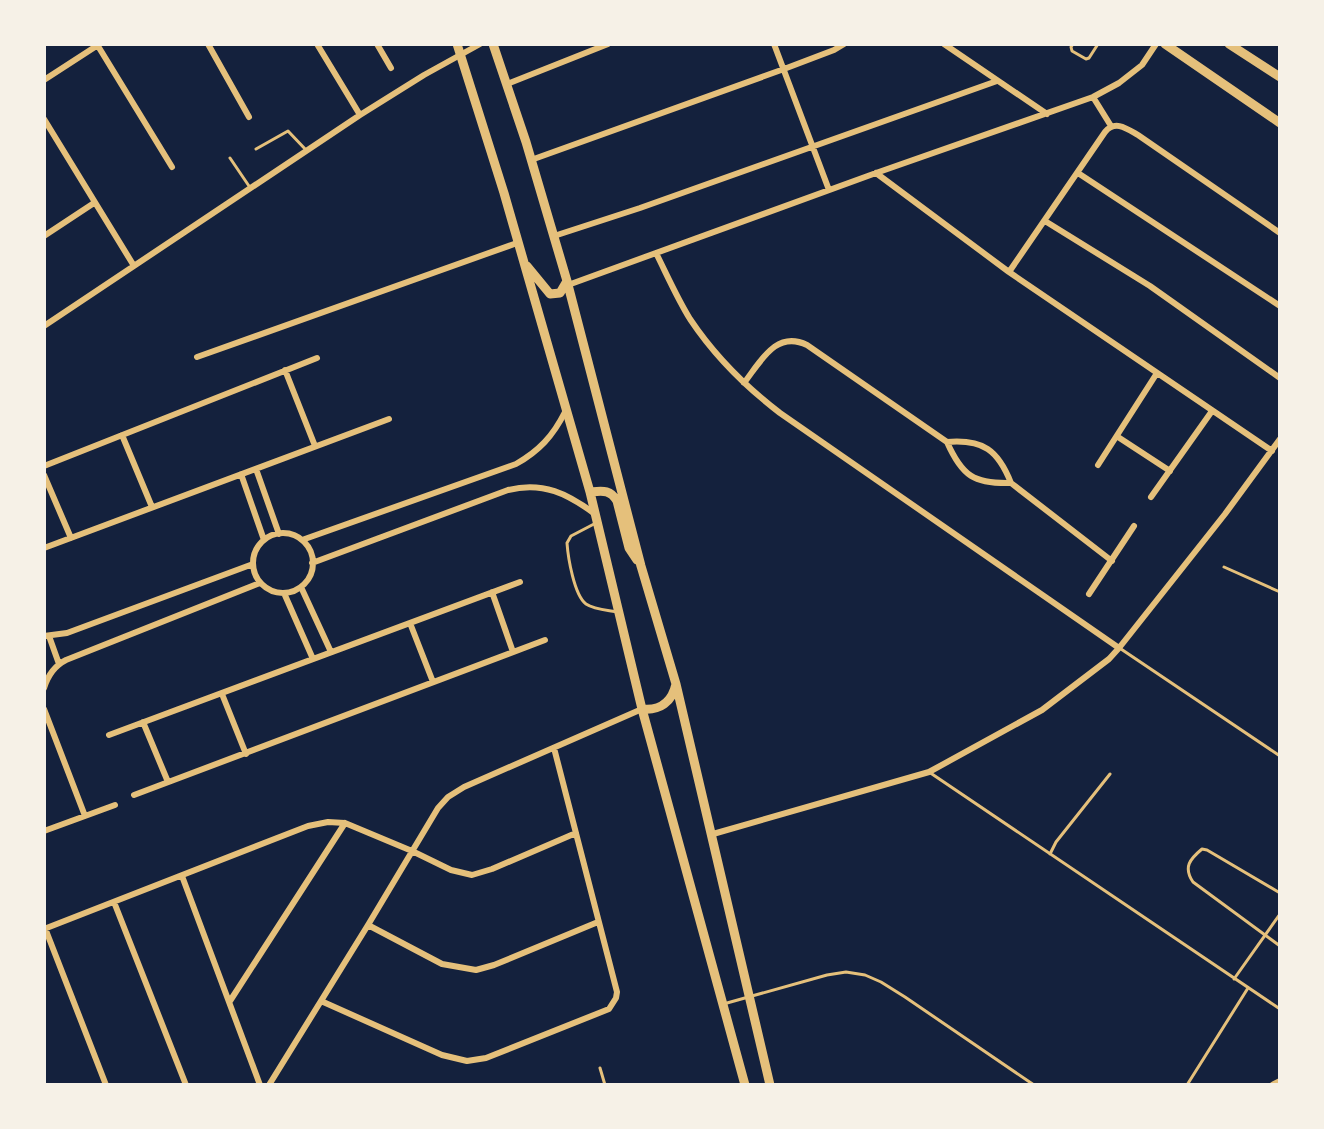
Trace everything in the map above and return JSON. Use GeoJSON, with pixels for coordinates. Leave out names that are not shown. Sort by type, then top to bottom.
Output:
{"type":"FeatureCollection","features":[{"type":"Feature","properties":{"kind":"main road"},"geometry":{"type":"LineString","coordinates":[[457,44],[504,193],[590,492],[642,709],[745,1085]]}},
{"type":"Feature","properties":{"kind":"main road"},"geometry":{"type":"LineString","coordinates":[[493,44],[568,283],[641,566],[676,684],[770,1085]]}},
{"type":"Feature","properties":{"kind":"main road"},"geometry":{"type":"LineString","coordinates":[[1165,44],[1280,123]]}},
{"type":"Feature","properties":{"kind":"main road"},"geometry":{"type":"LineString","coordinates":[[1229,44],[1280,77]]}},
{"type":"Feature","properties":{"kind":"main road"},"geometry":{"type":"LineString","coordinates":[[522,260],[550,294],[560,293],[568,283]]}},
{"type":"Feature","properties":{"kind":"main road"},"geometry":{"type":"LineString","coordinates":[[590,492],[606,490],[614,496],[629,548],[641,566]]}},
{"type":"Feature","properties":{"kind":"main road"},"geometry":{"type":"LineString","coordinates":[[642,709],[653,710],[668,702],[676,684]]}},
{"type":"Feature","properties":{"kind":"street"},"geometry":{"type":"LineString","coordinates":[[208,44],[249,117]]}},
{"type":"Feature","properties":{"kind":"street"},"geometry":{"type":"LineString","coordinates":[[317,44],[360,115]]}},
{"type":"Feature","properties":{"kind":"street"},"geometry":{"type":"LineString","coordinates":[[377,44],[391,68]]}},
{"type":"Feature","properties":{"kind":"street"},"geometry":{"type":"LineString","coordinates":[[44,326],[360,115],[480,44]]}},
{"type":"Feature","properties":{"kind":"street"},"geometry":{"type":"LineString","coordinates":[[507,84],[608,44]]}},
{"type":"Feature","properties":{"kind":"street"},"geometry":{"type":"LineString","coordinates":[[774,44],[829,190]]}},
{"type":"Feature","properties":{"kind":"street"},"geometry":{"type":"LineString","coordinates":[[531,160],[784,69],[844,44]]}},
{"type":"Feature","properties":{"kind":"street"},"geometry":{"type":"LineString","coordinates":[[944,44],[1047,114]]}},
{"type":"Feature","properties":{"kind":"street"},"geometry":{"type":"LineString","coordinates":[[568,283],[1093,97],[1119,83],[1142,65],[1156,44]]}},
{"type":"Feature","properties":{"kind":"street"},"geometry":{"type":"LineString","coordinates":[[44,80],[99,45],[172,167]]}},
{"type":"Feature","properties":{"kind":"street"},"geometry":{"type":"LineString","coordinates":[[554,236],[997,81]]}},
{"type":"Feature","properties":{"kind":"street"},"geometry":{"type":"LineString","coordinates":[[1093,97],[1111,126]]}},
{"type":"Feature","properties":{"kind":"street"},"geometry":{"type":"LineString","coordinates":[[44,119],[134,266]]}},
{"type":"Feature","properties":{"kind":"street"},"geometry":{"type":"LineString","coordinates":[[1009,272],[1111,126],[1121,126],[1138,135],[1280,233]]}},
{"type":"Feature","properties":{"kind":"street"},"geometry":{"type":"LineString","coordinates":[[876,173],[1009,272],[1272,451]]}},
{"type":"Feature","properties":{"kind":"street"},"geometry":{"type":"LineString","coordinates":[[1078,173],[1280,306]]}},
{"type":"Feature","properties":{"kind":"street"},"geometry":{"type":"LineString","coordinates":[[44,236],[94,203]]}},
{"type":"Feature","properties":{"kind":"street"},"geometry":{"type":"LineString","coordinates":[[1045,221],[1150,286],[1280,378]]}},
{"type":"Feature","properties":{"kind":"street"},"geometry":{"type":"LineString","coordinates":[[197,357],[517,243]]}},
{"type":"Feature","properties":{"kind":"street"},"geometry":{"type":"LineString","coordinates":[[656,253],[691,320],[744,383],[780,413],[1119,648]]}},
{"type":"Feature","properties":{"kind":"street"},"geometry":{"type":"LineString","coordinates":[[744,383],[769,351],[786,340],[797,340],[947,442],[957,461],[971,477],[986,483],[1011,483]]}},
{"type":"Feature","properties":{"kind":"street"},"geometry":{"type":"LineString","coordinates":[[44,466],[317,358]]}},
{"type":"Feature","properties":{"kind":"street"},"geometry":{"type":"LineString","coordinates":[[285,370],[315,446]]}},
{"type":"Feature","properties":{"kind":"street"},"geometry":{"type":"LineString","coordinates":[[1098,465],[1157,373]]}},
{"type":"Feature","properties":{"kind":"street"},"geometry":{"type":"LineString","coordinates":[[1151,497],[1212,411]]}},
{"type":"Feature","properties":{"kind":"street"},"geometry":{"type":"LineString","coordinates":[[302,540],[516,464],[546,443],[565,412]]}},
{"type":"Feature","properties":{"kind":"street"},"geometry":{"type":"LineString","coordinates":[[44,548],[389,419]]}},
{"type":"Feature","properties":{"kind":"street"},"geometry":{"type":"LineString","coordinates":[[122,435],[152,507]]}},
{"type":"Feature","properties":{"kind":"street"},"geometry":{"type":"LineString","coordinates":[[1118,437],[1170,471]]}},
{"type":"Feature","properties":{"kind":"street"},"geometry":{"type":"LineString","coordinates":[[713,834],[929,772],[1042,710],[1119,648],[1280,439]]}},
{"type":"Feature","properties":{"kind":"street"},"geometry":{"type":"LineString","coordinates":[[947,442],[968,441],[992,451],[1011,483],[1112,561]]}},
{"type":"Feature","properties":{"kind":"street"},"geometry":{"type":"LineString","coordinates":[[256,469],[279,534]]}},
{"type":"Feature","properties":{"kind":"street"},"geometry":{"type":"LineString","coordinates":[[241,474],[264,540]]}},
{"type":"Feature","properties":{"kind":"street"},"geometry":{"type":"LineString","coordinates":[[44,475],[71,538]]}},
{"type":"Feature","properties":{"kind":"street"},"geometry":{"type":"LineString","coordinates":[[312,563],[526,486],[563,494],[580,503],[596,518]]}},
{"type":"Feature","properties":{"kind":"street"},"geometry":{"type":"LineString","coordinates":[[1089,594],[1134,526]]}},
{"type":"Feature","properties":{"kind":"street"},"geometry":{"type":"LineString","coordinates":[[279,534],[302,540],[312,563],[307,580],[301,587],[284,593],[267,589],[254,571],[257,548],[264,540],[279,534]]}},
{"type":"Feature","properties":{"kind":"street"},"geometry":{"type":"LineString","coordinates":[[59,664],[47,636],[67,633],[253,564]]}},
{"type":"Feature","properties":{"kind":"street"},"geometry":{"type":"LineString","coordinates":[[109,735],[520,582]]}},
{"type":"Feature","properties":{"kind":"street"},"geometry":{"type":"LineString","coordinates":[[44,688],[48,676],[59,664],[260,583]]}},
{"type":"Feature","properties":{"kind":"street"},"geometry":{"type":"LineString","coordinates":[[301,587],[331,652]]}},
{"type":"Feature","properties":{"kind":"street"},"geometry":{"type":"LineString","coordinates":[[492,592],[513,652]]}},
{"type":"Feature","properties":{"kind":"street"},"geometry":{"type":"LineString","coordinates":[[284,593],[313,659]]}},
{"type":"Feature","properties":{"kind":"street"},"geometry":{"type":"LineString","coordinates":[[410,623],[433,682]]}},
{"type":"Feature","properties":{"kind":"street"},"geometry":{"type":"LineString","coordinates":[[134,795],[545,640]]}},
{"type":"Feature","properties":{"kind":"street"},"geometry":{"type":"LineString","coordinates":[[222,694],[246,754]]}},
{"type":"Feature","properties":{"kind":"street"},"geometry":{"type":"LineString","coordinates":[[44,709],[85,816]]}},
{"type":"Feature","properties":{"kind":"street"},"geometry":{"type":"LineString","coordinates":[[269,1085],[438,808],[448,797],[464,787],[642,709]]}},
{"type":"Feature","properties":{"kind":"street"},"geometry":{"type":"LineString","coordinates":[[143,722],[168,782]]}},
{"type":"Feature","properties":{"kind":"street"},"geometry":{"type":"LineString","coordinates":[[321,1001],[442,1055],[467,1061],[486,1058],[609,1009],[617,992],[554,748]]}},
{"type":"Feature","properties":{"kind":"street"},"geometry":{"type":"LineString","coordinates":[[44,831],[115,805]]}},
{"type":"Feature","properties":{"kind":"street"},"geometry":{"type":"LineString","coordinates":[[106,1085],[45,928],[308,826],[328,822],[345,823],[451,870],[472,875],[576,833]]}},
{"type":"Feature","properties":{"kind":"street"},"geometry":{"type":"LineString","coordinates":[[230,1001],[345,823]]}},
{"type":"Feature","properties":{"kind":"street"},"geometry":{"type":"LineString","coordinates":[[182,876],[260,1085]]}},
{"type":"Feature","properties":{"kind":"street"},"geometry":{"type":"LineString","coordinates":[[114,902],[186,1085]]}},
{"type":"Feature","properties":{"kind":"street"},"geometry":{"type":"LineString","coordinates":[[368,925],[442,964],[476,970],[598,922]]}},
{"type":"Feature","properties":{"kind":"street"},"geometry":{"type":"LineString","coordinates":[[1274,1085],[1280,1082]]}},
{"type":"Feature","properties":{"kind":"lane"},"geometry":{"type":"LineString","coordinates":[[1073,44],[1072,51],[1086,59],[1098,44]]}},
{"type":"Feature","properties":{"kind":"lane"},"geometry":{"type":"LineString","coordinates":[[256,149],[288,131],[307,151]]}},
{"type":"Feature","properties":{"kind":"lane"},"geometry":{"type":"LineString","coordinates":[[230,158],[251,189]]}},
{"type":"Feature","properties":{"kind":"lane"},"geometry":{"type":"LineString","coordinates":[[1272,451],[1280,456]]}},
{"type":"Feature","properties":{"kind":"lane"},"geometry":{"type":"LineString","coordinates":[[596,518],[571,536],[567,543],[578,595],[592,607],[619,612]]}},
{"type":"Feature","properties":{"kind":"lane"},"geometry":{"type":"LineString","coordinates":[[1224,567],[1280,592]]}},
{"type":"Feature","properties":{"kind":"lane"},"geometry":{"type":"LineString","coordinates":[[1119,648],[1280,756]]}},
{"type":"Feature","properties":{"kind":"lane"},"geometry":{"type":"LineString","coordinates":[[929,772],[1280,1009]]}},
{"type":"Feature","properties":{"kind":"lane"},"geometry":{"type":"LineString","coordinates":[[1050,854],[1110,774]]}},
{"type":"Feature","properties":{"kind":"lane"},"geometry":{"type":"LineString","coordinates":[[1280,893],[1207,850],[1198,852],[1187,867],[1193,882],[1280,946]]}},
{"type":"Feature","properties":{"kind":"lane"},"geometry":{"type":"LineString","coordinates":[[1234,979],[1280,914]]}},
{"type":"Feature","properties":{"kind":"lane"},"geometry":{"type":"LineString","coordinates":[[724,1004],[827,975],[846,972],[865,975],[905,997],[1034,1085]]}},
{"type":"Feature","properties":{"kind":"lane"},"geometry":{"type":"LineString","coordinates":[[1187,1085],[1248,988]]}},
{"type":"Feature","properties":{"kind":"lane"},"geometry":{"type":"LineString","coordinates":[[600,1068],[605,1085]]}}]}
